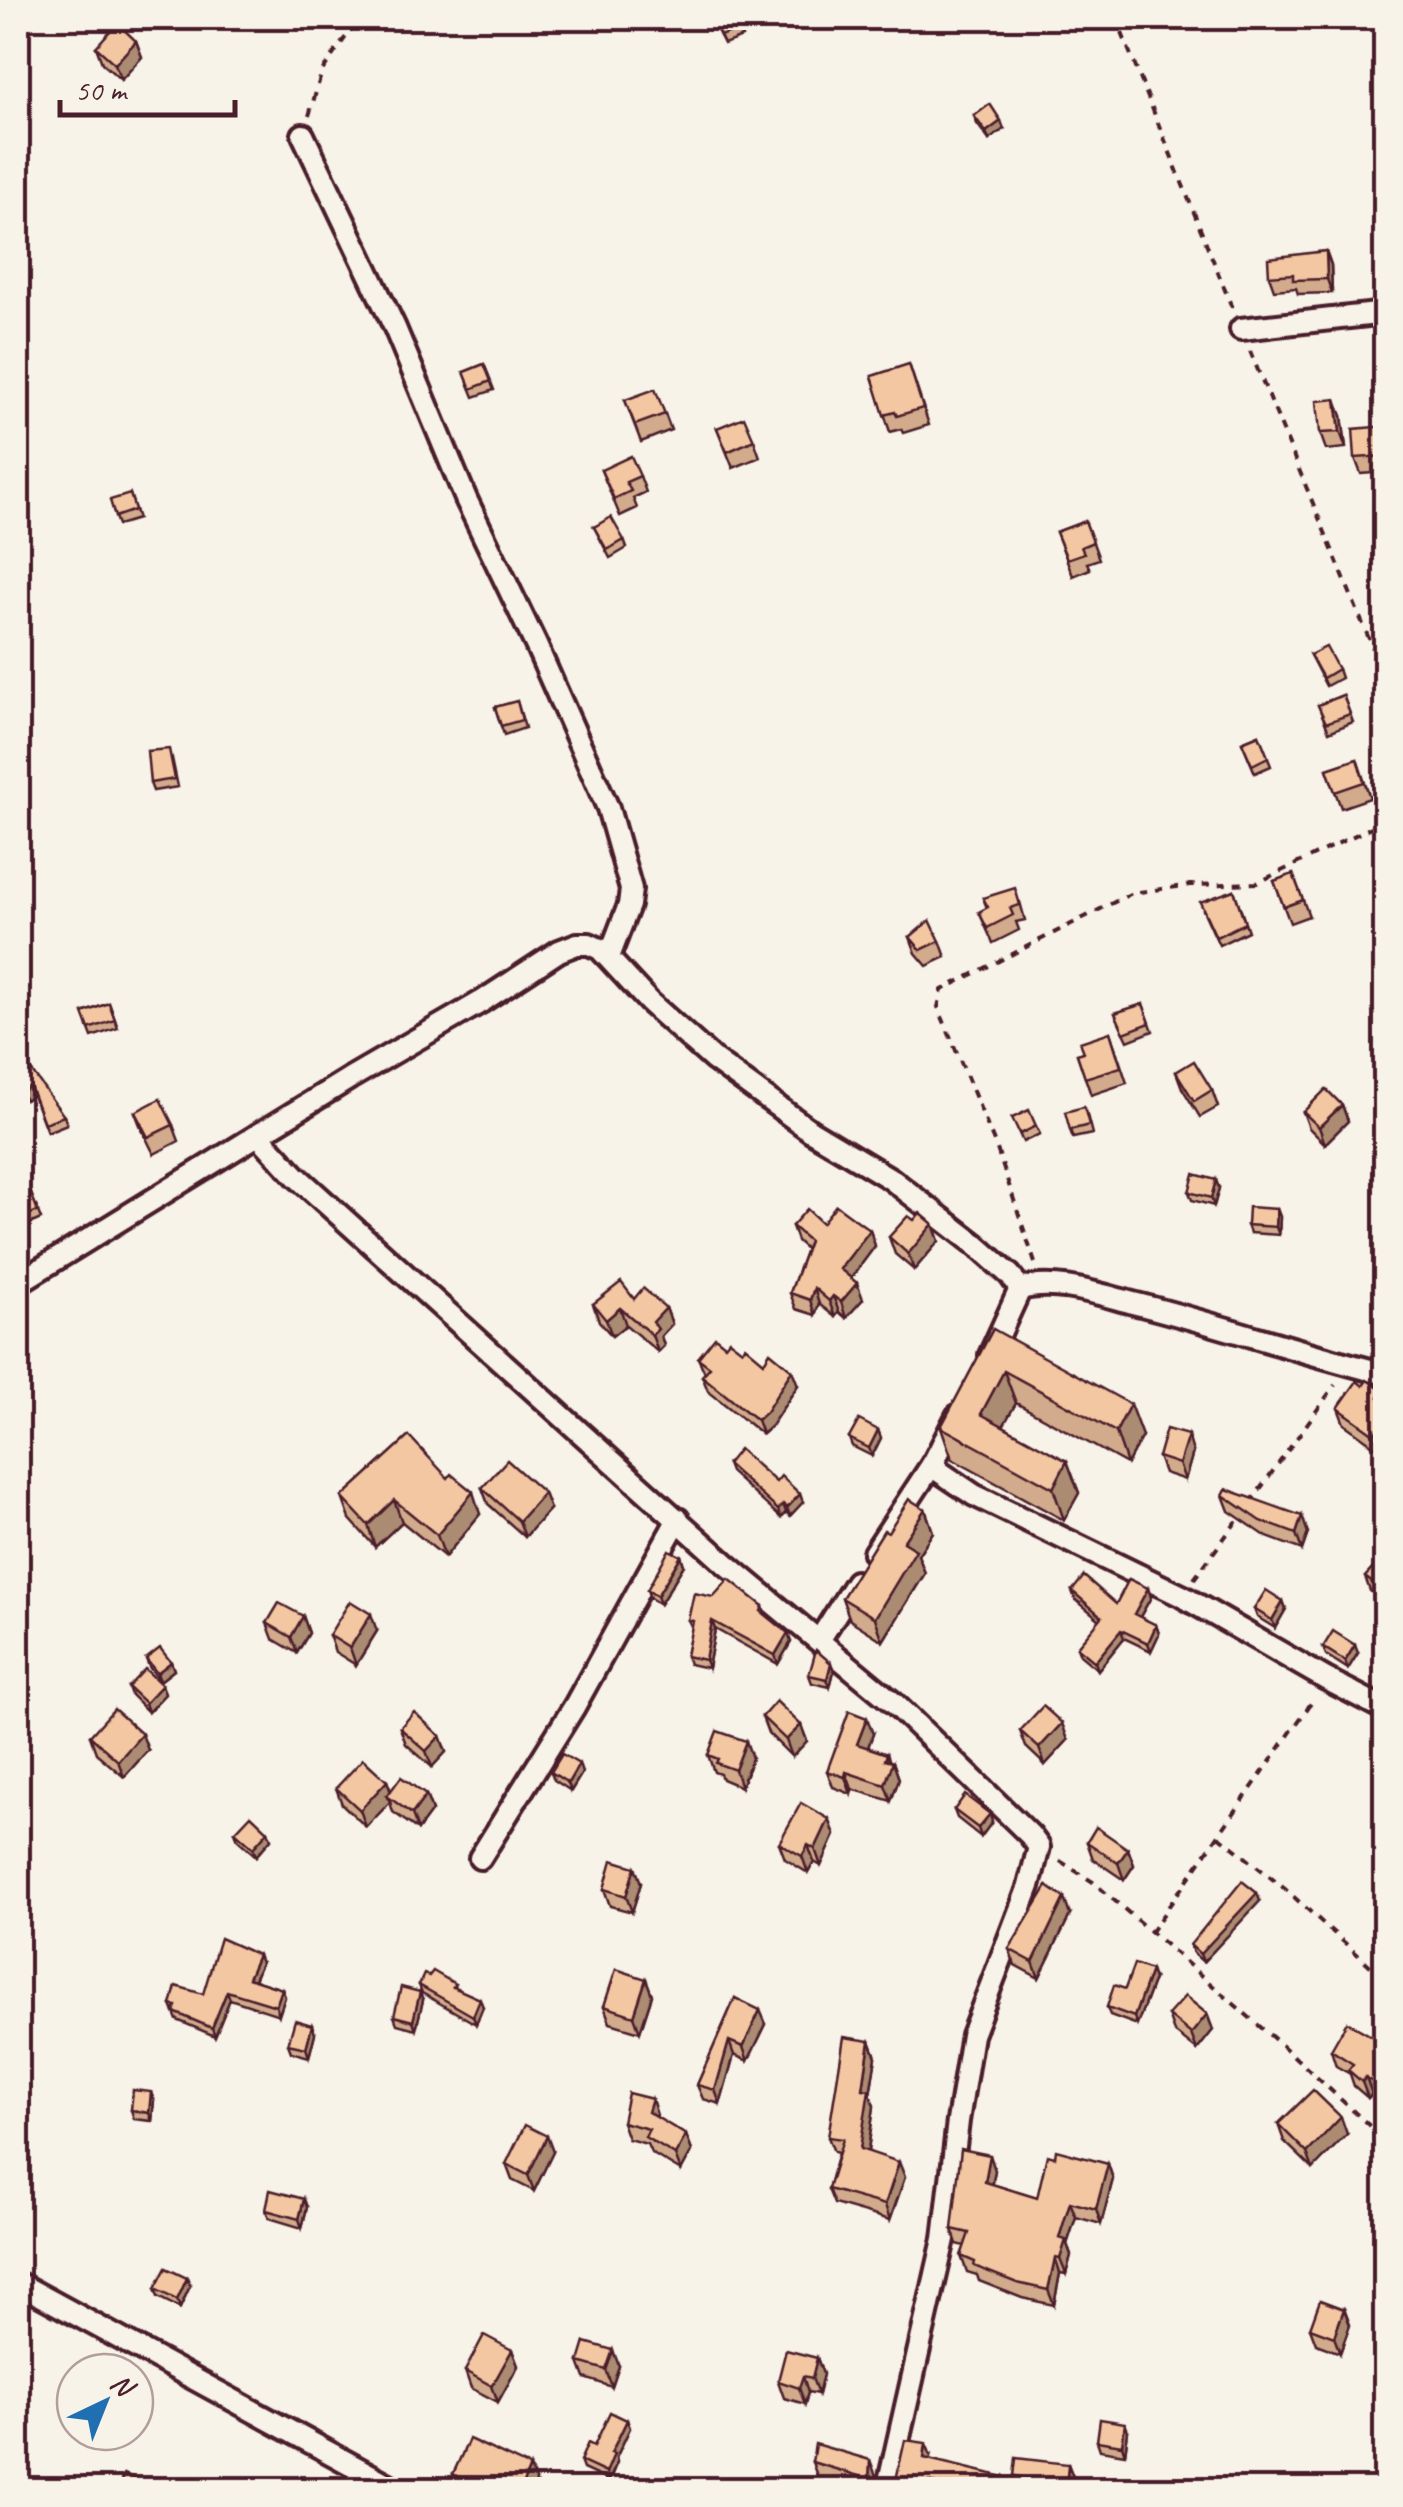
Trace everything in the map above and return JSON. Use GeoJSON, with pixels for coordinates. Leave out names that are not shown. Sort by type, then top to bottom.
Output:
{"type":"FeatureCollection","features":[{"type":"Feature","properties":{"kind":"street"},"geometry":{"type":"LineString","coordinates":[[303,135],[395,328],[466,499],[608,808],[631,889],[609,957]]}},
{"type":"Feature","properties":{"kind":"street"},"geometry":{"type":"LineString","coordinates":[[1241,329],[1386,312]]}},
{"type":"Feature","properties":{"kind":"street"},"geometry":{"type":"LineString","coordinates":[[18,1283],[559,951],[589,944],[609,957],[649,1002],[714,1060],[811,1131],[890,1179],[974,1244],[1020,1289]]}},
{"type":"Feature","properties":{"kind":"street"},"geometry":{"type":"LineString","coordinates":[[258,1134],[306,1186],[726,1564],[896,1705],[1039,1847],[1030,1886],[972,2035],[944,2239],[887,2490]]}},
{"type":"Feature","properties":{"kind":"street"},"geometry":{"type":"LineString","coordinates":[[1020,1289],[1041,1285],[1106,1296],[1205,1320],[1386,1374]]}},
{"type":"Feature","properties":{"kind":"street"},"geometry":{"type":"LineString","coordinates":[[979,1376],[1020,1289]]}},
{"type":"Feature","properties":{"kind":"street"},"geometry":{"type":"LineString","coordinates":[[820,1639],[933,1463],[964,1404]]}},
{"type":"Feature","properties":{"kind":"street"},"geometry":{"type":"LineString","coordinates":[[933,1463],[974,1495],[1182,1596],[1326,1680],[1386,1710]]}},
{"type":"Feature","properties":{"kind":"street"},"geometry":{"type":"LineString","coordinates":[[480,1858],[582,1695],[678,1519]]}},
{"type":"Feature","properties":{"kind":"street"},"geometry":{"type":"LineString","coordinates":[[18,2283],[398,2490]]}},
{"type":"Feature","properties":{"kind":"path"},"geometry":{"type":"LineString","coordinates":[[303,135],[322,71],[359,18]]}},
{"type":"Feature","properties":{"kind":"path"},"geometry":{"type":"LineString","coordinates":[[1020,1289],[1036,1262],[996,1149],[938,1007],[942,990],[1132,894],[1190,885],[1257,883],[1386,820]]}},
{"type":"Feature","properties":{"kind":"path"},"geometry":{"type":"LineString","coordinates":[[1182,1596],[1350,1364]]}},
{"type":"Feature","properties":{"kind":"path"},"geometry":{"type":"LineString","coordinates":[[1150,1932],[1326,1680]]}},
{"type":"Feature","properties":{"kind":"path"},"geometry":{"type":"LineString","coordinates":[[1218,1836],[1286,1889],[1386,1980]]}},
{"type":"Feature","properties":{"kind":"path"},"geometry":{"type":"LineString","coordinates":[[1039,1847],[1094,1882],[1386,2140]]}},
{"type":"Feature","properties":{"kind":"building"},"geometry":{"type":"Polygon","coordinates":[[[712,18],[734,18],[739,29],[720,36],[712,18]]]}},
{"type":"Feature","properties":{"kind":"building"},"geometry":{"type":"Polygon","coordinates":[[[117,23],[136,41],[115,64],[96,47],[117,23]]]}},
{"type":"Feature","properties":{"kind":"building"},"geometry":{"type":"Polygon","coordinates":[[[990,104],[1001,121],[986,132],[974,116],[990,104]]]}},
{"type":"Feature","properties":{"kind":"building"},"geometry":{"type":"Polygon","coordinates":[[[1326,251],[1327,279],[1293,280],[1293,274],[1269,276],[1268,258],[1326,251]]]}},
{"type":"Feature","properties":{"kind":"building"},"geometry":{"type":"Polygon","coordinates":[[[484,364],[491,381],[471,389],[464,372],[484,364]]]}},
{"type":"Feature","properties":{"kind":"building"},"geometry":{"type":"Polygon","coordinates":[[[909,364],[923,408],[897,416],[895,412],[884,415],[872,376],[909,364]]]}},
{"type":"Feature","properties":{"kind":"building"},"geometry":{"type":"Polygon","coordinates":[[[655,389],[665,414],[635,425],[625,400],[655,389]]]}},
{"type":"Feature","properties":{"kind":"building"},"geometry":{"type":"Polygon","coordinates":[[[1336,399],[1340,432],[1320,433],[1317,401],[1336,399]]]}},
{"type":"Feature","properties":{"kind":"building"},"geometry":{"type":"Polygon","coordinates":[[[744,417],[754,440],[727,452],[717,428],[744,417]]]}},
{"type":"Feature","properties":{"kind":"building"},"geometry":{"type":"Polygon","coordinates":[[[1386,426],[1386,456],[1355,458],[1353,429],[1386,426]]]}},
{"type":"Feature","properties":{"kind":"building"},"geometry":{"type":"Polygon","coordinates":[[[631,456],[640,476],[626,482],[631,491],[614,499],[601,470],[631,456]]]}},
{"type":"Feature","properties":{"kind":"building"},"geometry":{"type":"Polygon","coordinates":[[[130,494],[135,510],[115,517],[110,500],[130,494]]]}},
{"type":"Feature","properties":{"kind":"building"},"geometry":{"type":"Polygon","coordinates":[[[611,517],[624,540],[607,550],[594,527],[611,517]]]}},
{"type":"Feature","properties":{"kind":"building"},"geometry":{"type":"Polygon","coordinates":[[[1085,521],[1093,542],[1081,547],[1084,553],[1067,559],[1056,532],[1085,521]]]}},
{"type":"Feature","properties":{"kind":"building"},"geometry":{"type":"Polygon","coordinates":[[[1326,647],[1338,669],[1323,678],[1310,655],[1326,647]]]}},
{"type":"Feature","properties":{"kind":"building"},"geometry":{"type":"Polygon","coordinates":[[[1343,695],[1350,714],[1326,723],[1318,705],[1343,695]]]}},
{"type":"Feature","properties":{"kind":"building"},"geometry":{"type":"Polygon","coordinates":[[[517,701],[522,720],[501,726],[495,707],[517,701]]]}},
{"type":"Feature","properties":{"kind":"building"},"geometry":{"type":"Polygon","coordinates":[[[1259,735],[1268,757],[1252,765],[1242,742],[1259,735]]]}},
{"type":"Feature","properties":{"kind":"building"},"geometry":{"type":"Polygon","coordinates":[[[169,749],[175,779],[150,783],[147,751],[169,749]]]}},
{"type":"Feature","properties":{"kind":"building"},"geometry":{"type":"Polygon","coordinates":[[[1357,759],[1364,782],[1335,792],[1327,769],[1357,759]]]}},
{"type":"Feature","properties":{"kind":"building"},"geometry":{"type":"Polygon","coordinates":[[[1293,874],[1303,900],[1284,907],[1274,881],[1293,874]]]}},
{"type":"Feature","properties":{"kind":"building"},"geometry":{"type":"Polygon","coordinates":[[[1015,888],[1020,905],[1010,908],[1013,915],[987,928],[979,912],[988,907],[983,898],[1015,888]]]}},
{"type":"Feature","properties":{"kind":"building"},"geometry":{"type":"Polygon","coordinates":[[[1234,890],[1245,923],[1216,937],[1200,902],[1234,890]]]}},
{"type":"Feature","properties":{"kind":"building"},"geometry":{"type":"Polygon","coordinates":[[[930,920],[940,941],[921,950],[910,937],[930,920]]]}},
{"type":"Feature","properties":{"kind":"building"},"geometry":{"type":"Polygon","coordinates":[[[109,1003],[115,1020],[89,1029],[83,1013],[109,1003]]]}},
{"type":"Feature","properties":{"kind":"building"},"geometry":{"type":"Polygon","coordinates":[[[1143,1004],[1150,1023],[1124,1033],[1115,1013],[1143,1004]]]}},
{"type":"Feature","properties":{"kind":"building"},"geometry":{"type":"Polygon","coordinates":[[[1110,1032],[1121,1067],[1085,1078],[1077,1054],[1084,1052],[1080,1042],[1110,1032]]]}},
{"type":"Feature","properties":{"kind":"building"},"geometry":{"type":"Polygon","coordinates":[[[1194,1061],[1212,1090],[1194,1101],[1176,1072],[1194,1061]]]}},
{"type":"Feature","properties":{"kind":"building"},"geometry":{"type":"Polygon","coordinates":[[[28,1066],[64,1116],[44,1123],[30,1086],[22,1092],[18,1086],[18,1073],[28,1066]]]}},
{"type":"Feature","properties":{"kind":"building"},"geometry":{"type":"Polygon","coordinates":[[[1326,1089],[1342,1105],[1319,1127],[1303,1112],[1326,1089]]]}},
{"type":"Feature","properties":{"kind":"building"},"geometry":{"type":"Polygon","coordinates":[[[160,1099],[173,1125],[148,1137],[135,1112],[160,1099]]]}},
{"type":"Feature","properties":{"kind":"building"},"geometry":{"type":"Polygon","coordinates":[[[1084,1107],[1089,1125],[1070,1130],[1065,1112],[1084,1107]]]}},
{"type":"Feature","properties":{"kind":"building"},"geometry":{"type":"Polygon","coordinates":[[[1029,1110],[1036,1126],[1020,1134],[1012,1118],[1029,1110]]]}},
{"type":"Feature","properties":{"kind":"building"},"geometry":{"type":"Polygon","coordinates":[[[1194,1174],[1216,1180],[1211,1198],[1189,1192],[1194,1174]]]}},
{"type":"Feature","properties":{"kind":"building"},"geometry":{"type":"Polygon","coordinates":[[[30,1191],[38,1211],[18,1219],[18,1196],[30,1191]]]}},
{"type":"Feature","properties":{"kind":"building"},"geometry":{"type":"Polygon","coordinates":[[[836,1205],[870,1230],[840,1269],[857,1283],[841,1302],[833,1296],[829,1301],[814,1288],[810,1300],[790,1293],[809,1241],[792,1226],[807,1209],[822,1223],[836,1205]]]}},
{"type":"Feature","properties":{"kind":"building"},"geometry":{"type":"Polygon","coordinates":[[[1248,1207],[1277,1209],[1276,1227],[1247,1225],[1248,1207]]]}},
{"type":"Feature","properties":{"kind":"building"},"geometry":{"type":"Polygon","coordinates":[[[920,1213],[933,1224],[908,1254],[889,1237],[908,1216],[914,1220],[920,1213]]]}},
{"type":"Feature","properties":{"kind":"building"},"geometry":{"type":"Polygon","coordinates":[[[621,1282],[634,1299],[643,1288],[666,1308],[653,1322],[658,1329],[652,1335],[620,1308],[606,1320],[593,1304],[621,1282]]]}},
{"type":"Feature","properties":{"kind":"building"},"geometry":{"type":"Polygon","coordinates":[[[993,1329],[1130,1404],[1116,1432],[1004,1371],[981,1414],[1067,1461],[1053,1488],[941,1427],[993,1329]]]}},
{"type":"Feature","properties":{"kind":"building"},"geometry":{"type":"Polygon","coordinates":[[[715,1337],[725,1345],[729,1340],[742,1350],[745,1346],[764,1362],[770,1352],[792,1370],[757,1420],[702,1376],[710,1367],[698,1358],[715,1337]]]}},
{"type":"Feature","properties":{"kind":"building"},"geometry":{"type":"Polygon","coordinates":[[[1367,1380],[1383,1391],[1379,1397],[1386,1402],[1386,1418],[1374,1434],[1338,1408],[1357,1381],[1363,1386],[1367,1380]]]}},
{"type":"Feature","properties":{"kind":"building"},"geometry":{"type":"Polygon","coordinates":[[[859,1420],[878,1430],[869,1448],[849,1438],[859,1420]]]}},
{"type":"Feature","properties":{"kind":"building"},"geometry":{"type":"Polygon","coordinates":[[[1166,1429],[1188,1435],[1179,1464],[1158,1457],[1166,1429]]]}},
{"type":"Feature","properties":{"kind":"building"},"geometry":{"type":"Polygon","coordinates":[[[409,1436],[448,1478],[451,1474],[473,1492],[437,1535],[394,1500],[368,1525],[342,1497],[409,1436]]]}},
{"type":"Feature","properties":{"kind":"building"},"geometry":{"type":"Polygon","coordinates":[[[739,1449],[776,1482],[781,1476],[800,1494],[787,1508],[783,1504],[778,1510],[727,1464],[739,1449]]]}},
{"type":"Feature","properties":{"kind":"building"},"geometry":{"type":"Polygon","coordinates":[[[507,1460],[544,1493],[519,1521],[482,1488],[507,1460]]]}},
{"type":"Feature","properties":{"kind":"building"},"geometry":{"type":"Polygon","coordinates":[[[1226,1489],[1302,1516],[1296,1534],[1261,1521],[1223,1495],[1226,1489]]]}},
{"type":"Feature","properties":{"kind":"building"},"geometry":{"type":"Polygon","coordinates":[[[909,1499],[925,1509],[903,1542],[916,1550],[875,1618],[842,1598],[884,1530],[888,1532],[909,1499]]]}},
{"type":"Feature","properties":{"kind":"building"},"geometry":{"type":"Polygon","coordinates":[[[669,1550],[681,1556],[657,1596],[647,1590],[669,1550]]]}},
{"type":"Feature","properties":{"kind":"building"},"geometry":{"type":"Polygon","coordinates":[[[1386,1554],[1386,1593],[1365,1577],[1386,1554]]]}},
{"type":"Feature","properties":{"kind":"building"},"geometry":{"type":"Polygon","coordinates":[[[1084,1576],[1116,1604],[1129,1579],[1148,1588],[1134,1614],[1156,1625],[1148,1643],[1121,1630],[1095,1662],[1077,1647],[1102,1617],[1072,1591],[1084,1576]]]}},
{"type":"Feature","properties":{"kind":"building"},"geometry":{"type":"Polygon","coordinates":[[[729,1579],[763,1606],[761,1611],[788,1633],[775,1655],[712,1621],[705,1660],[686,1656],[694,1593],[713,1597],[729,1579]]]}},
{"type":"Feature","properties":{"kind":"building"},"geometry":{"type":"Polygon","coordinates":[[[1266,1590],[1283,1601],[1272,1620],[1254,1609],[1266,1590]]]}},
{"type":"Feature","properties":{"kind":"building"},"geometry":{"type":"Polygon","coordinates":[[[350,1601],[371,1614],[350,1648],[329,1635],[350,1601]]]}},
{"type":"Feature","properties":{"kind":"building"},"geometry":{"type":"Polygon","coordinates":[[[279,1603],[303,1616],[291,1637],[267,1623],[279,1603]]]}},
{"type":"Feature","properties":{"kind":"building"},"geometry":{"type":"Polygon","coordinates":[[[1333,1631],[1355,1645],[1345,1661],[1323,1647],[1333,1631]]]}},
{"type":"Feature","properties":{"kind":"building"},"geometry":{"type":"Polygon","coordinates":[[[160,1648],[171,1662],[157,1673],[146,1659],[160,1648]]]}},
{"type":"Feature","properties":{"kind":"building"},"geometry":{"type":"Polygon","coordinates":[[[816,1650],[831,1663],[827,1679],[809,1675],[816,1650]]]}},
{"type":"Feature","properties":{"kind":"building"},"geometry":{"type":"Polygon","coordinates":[[[145,1669],[162,1685],[145,1703],[128,1687],[145,1669]]]}},
{"type":"Feature","properties":{"kind":"building"},"geometry":{"type":"Polygon","coordinates":[[[776,1701],[801,1725],[786,1740],[762,1717],[776,1701]]]}},
{"type":"Feature","properties":{"kind":"building"},"geometry":{"type":"Polygon","coordinates":[[[1043,1706],[1062,1723],[1039,1748],[1020,1731],[1043,1706]]]}},
{"type":"Feature","properties":{"kind":"building"},"geometry":{"type":"Polygon","coordinates":[[[114,1709],[142,1734],[118,1761],[90,1736],[114,1709]]]}},
{"type":"Feature","properties":{"kind":"building"},"geometry":{"type":"Polygon","coordinates":[[[849,1711],[867,1718],[857,1744],[887,1754],[885,1760],[893,1762],[885,1785],[846,1772],[845,1777],[827,1771],[849,1711]]]}},
{"type":"Feature","properties":{"kind":"building"},"geometry":{"type":"Polygon","coordinates":[[[414,1712],[440,1736],[426,1751],[400,1728],[414,1712]]]}},
{"type":"Feature","properties":{"kind":"building"},"geometry":{"type":"Polygon","coordinates":[[[717,1731],[746,1741],[735,1770],[716,1763],[718,1759],[708,1755],[717,1731]]]}},
{"type":"Feature","properties":{"kind":"building"},"geometry":{"type":"Polygon","coordinates":[[[562,1754],[579,1764],[568,1783],[551,1772],[562,1754]]]}},
{"type":"Feature","properties":{"kind":"building"},"geometry":{"type":"Polygon","coordinates":[[[363,1759],[387,1781],[360,1810],[336,1788],[363,1759]]]}},
{"type":"Feature","properties":{"kind":"building"},"geometry":{"type":"Polygon","coordinates":[[[401,1777],[426,1795],[412,1814],[387,1796],[401,1777]]]}},
{"type":"Feature","properties":{"kind":"building"},"geometry":{"type":"Polygon","coordinates":[[[965,1795],[990,1814],[978,1828],[954,1810],[965,1795]]]}},
{"type":"Feature","properties":{"kind":"building"},"geometry":{"type":"Polygon","coordinates":[[[801,1803],[829,1819],[815,1849],[808,1845],[802,1856],[779,1843],[801,1803]]]}},
{"type":"Feature","properties":{"kind":"building"},"geometry":{"type":"Polygon","coordinates":[[[251,1815],[268,1831],[253,1848],[235,1832],[251,1815]]]}},
{"type":"Feature","properties":{"kind":"building"},"geometry":{"type":"Polygon","coordinates":[[[1096,1827],[1128,1849],[1118,1863],[1087,1842],[1096,1827]]]}},
{"type":"Feature","properties":{"kind":"building"},"geometry":{"type":"Polygon","coordinates":[[[612,1860],[635,1867],[626,1896],[604,1889],[612,1860]]]}},
{"type":"Feature","properties":{"kind":"building"},"geometry":{"type":"Polygon","coordinates":[[[1242,1881],[1257,1893],[1200,1954],[1190,1945],[1242,1881]]]}},
{"type":"Feature","properties":{"kind":"building"},"geometry":{"type":"Polygon","coordinates":[[[1047,1886],[1064,1898],[1033,1962],[1009,1949],[1047,1886]]]}},
{"type":"Feature","properties":{"kind":"building"},"geometry":{"type":"Polygon","coordinates":[[[220,1938],[258,1955],[248,1978],[282,1989],[276,2006],[227,1991],[212,2028],[174,2012],[176,2006],[171,2005],[176,1986],[203,1994],[220,1938]]]}},
{"type":"Feature","properties":{"kind":"building"},"geometry":{"type":"Polygon","coordinates":[[[1134,1964],[1151,1970],[1134,2017],[1107,2007],[1114,1985],[1125,1989],[1134,1964]]]}},
{"type":"Feature","properties":{"kind":"building"},"geometry":{"type":"Polygon","coordinates":[[[616,1969],[646,1979],[634,2016],[604,2006],[616,1969]]]}},
{"type":"Feature","properties":{"kind":"building"},"geometry":{"type":"Polygon","coordinates":[[[433,1971],[455,1984],[453,1987],[480,1999],[473,2016],[419,1985],[424,1974],[429,1976],[433,1971]]]}},
{"type":"Feature","properties":{"kind":"building"},"geometry":{"type":"Polygon","coordinates":[[[401,1987],[420,1992],[413,2021],[394,2016],[401,1987]]]}},
{"type":"Feature","properties":{"kind":"building"},"geometry":{"type":"Polygon","coordinates":[[[1185,1996],[1207,2014],[1191,2034],[1168,2015],[1185,1996]]]}},
{"type":"Feature","properties":{"kind":"building"},"geometry":{"type":"Polygon","coordinates":[[[735,1998],[760,2010],[743,2047],[729,2041],[715,2090],[697,2085],[735,1998]]]}},
{"type":"Feature","properties":{"kind":"building"},"geometry":{"type":"Polygon","coordinates":[[[295,2020],[312,2025],[306,2048],[288,2044],[295,2020]]]}},
{"type":"Feature","properties":{"kind":"building"},"geometry":{"type":"Polygon","coordinates":[[[1347,2022],[1375,2038],[1380,2031],[1386,2035],[1386,2093],[1366,2077],[1362,2082],[1348,2070],[1353,2064],[1331,2050],[1347,2022]]]}},
{"type":"Feature","properties":{"kind":"building"},"geometry":{"type":"Polygon","coordinates":[[[844,2037],[870,2041],[863,2089],[869,2090],[860,2149],[899,2162],[885,2205],[828,2189],[843,2139],[828,2137],[844,2037]]]}},
{"type":"Feature","properties":{"kind":"building"},"geometry":{"type":"Polygon","coordinates":[[[133,2090],[151,2092],[149,2113],[131,2110],[133,2090]]]}},
{"type":"Feature","properties":{"kind":"building"},"geometry":{"type":"Polygon","coordinates":[[[1313,2090],[1341,2117],[1307,2153],[1278,2124],[1313,2090]]]}},
{"type":"Feature","properties":{"kind":"building"},"geometry":{"type":"Polygon","coordinates":[[[628,2093],[652,2099],[648,2112],[686,2135],[675,2155],[645,2137],[649,2129],[622,2122],[628,2093]]]}},
{"type":"Feature","properties":{"kind":"building"},"geometry":{"type":"Polygon","coordinates":[[[525,2125],[547,2136],[528,2175],[506,2164],[525,2125]]]}},
{"type":"Feature","properties":{"kind":"building"},"geometry":{"type":"Polygon","coordinates":[[[961,2149],[990,2155],[985,2182],[1037,2198],[1047,2155],[1055,2157],[1056,2150],[1108,2164],[1096,2209],[1070,2202],[1059,2238],[1066,2240],[1060,2259],[1055,2258],[1048,2290],[1017,2283],[974,2266],[975,2262],[961,2256],[969,2233],[952,2229],[961,2149]]]}},
{"type":"Feature","properties":{"kind":"building"},"geometry":{"type":"Polygon","coordinates":[[[270,2190],[304,2199],[299,2219],[266,2210],[270,2190]]]}},
{"type":"Feature","properties":{"kind":"building"},"geometry":{"type":"Polygon","coordinates":[[[166,2268],[187,2278],[177,2300],[155,2289],[166,2268]]]}},
{"type":"Feature","properties":{"kind":"building"},"geometry":{"type":"Polygon","coordinates":[[[1320,2300],[1344,2309],[1334,2337],[1310,2328],[1320,2300]]]}},
{"type":"Feature","properties":{"kind":"building"},"geometry":{"type":"Polygon","coordinates":[[[484,2335],[512,2350],[492,2386],[465,2371],[484,2335]]]}},
{"type":"Feature","properties":{"kind":"building"},"geometry":{"type":"Polygon","coordinates":[[[585,2342],[613,2350],[606,2370],[579,2362],[585,2342]]]}},
{"type":"Feature","properties":{"kind":"building"},"geometry":{"type":"Polygon","coordinates":[[[786,2350],[817,2358],[812,2378],[803,2376],[799,2388],[778,2381],[786,2350]]]}},
{"type":"Feature","properties":{"kind":"building"},"geometry":{"type":"Polygon","coordinates":[[[610,2412],[627,2420],[606,2473],[580,2461],[588,2443],[594,2446],[610,2412]]]}},
{"type":"Feature","properties":{"kind":"building"},"geometry":{"type":"Polygon","coordinates":[[[1100,2419],[1125,2423],[1122,2445],[1097,2441],[1100,2419]]]}},
{"type":"Feature","properties":{"kind":"building"},"geometry":{"type":"Polygon","coordinates":[[[469,2439],[530,2467],[520,2490],[485,2490],[453,2474],[469,2439]]]}},
{"type":"Feature","properties":{"kind":"building"},"geometry":{"type":"Polygon","coordinates":[[[905,2440],[926,2443],[924,2458],[1004,2477],[1001,2490],[962,2490],[929,2482],[929,2490],[889,2488],[896,2480],[905,2440]]]}},
{"type":"Feature","properties":{"kind":"building"},"geometry":{"type":"Polygon","coordinates":[[[815,2444],[870,2460],[869,2479],[812,2462],[815,2444]]]}},
{"type":"Feature","properties":{"kind":"building"},"geometry":{"type":"Polygon","coordinates":[[[1016,2458],[1068,2464],[1066,2490],[1048,2490],[1048,2481],[1014,2476],[1016,2458]]]}},
{"type":"Feature","properties":{"kind":"building"},"geometry":{"type":"Polygon","coordinates":[[[124,2474],[155,2487],[154,2490],[117,2490],[124,2474]]]}}]}
